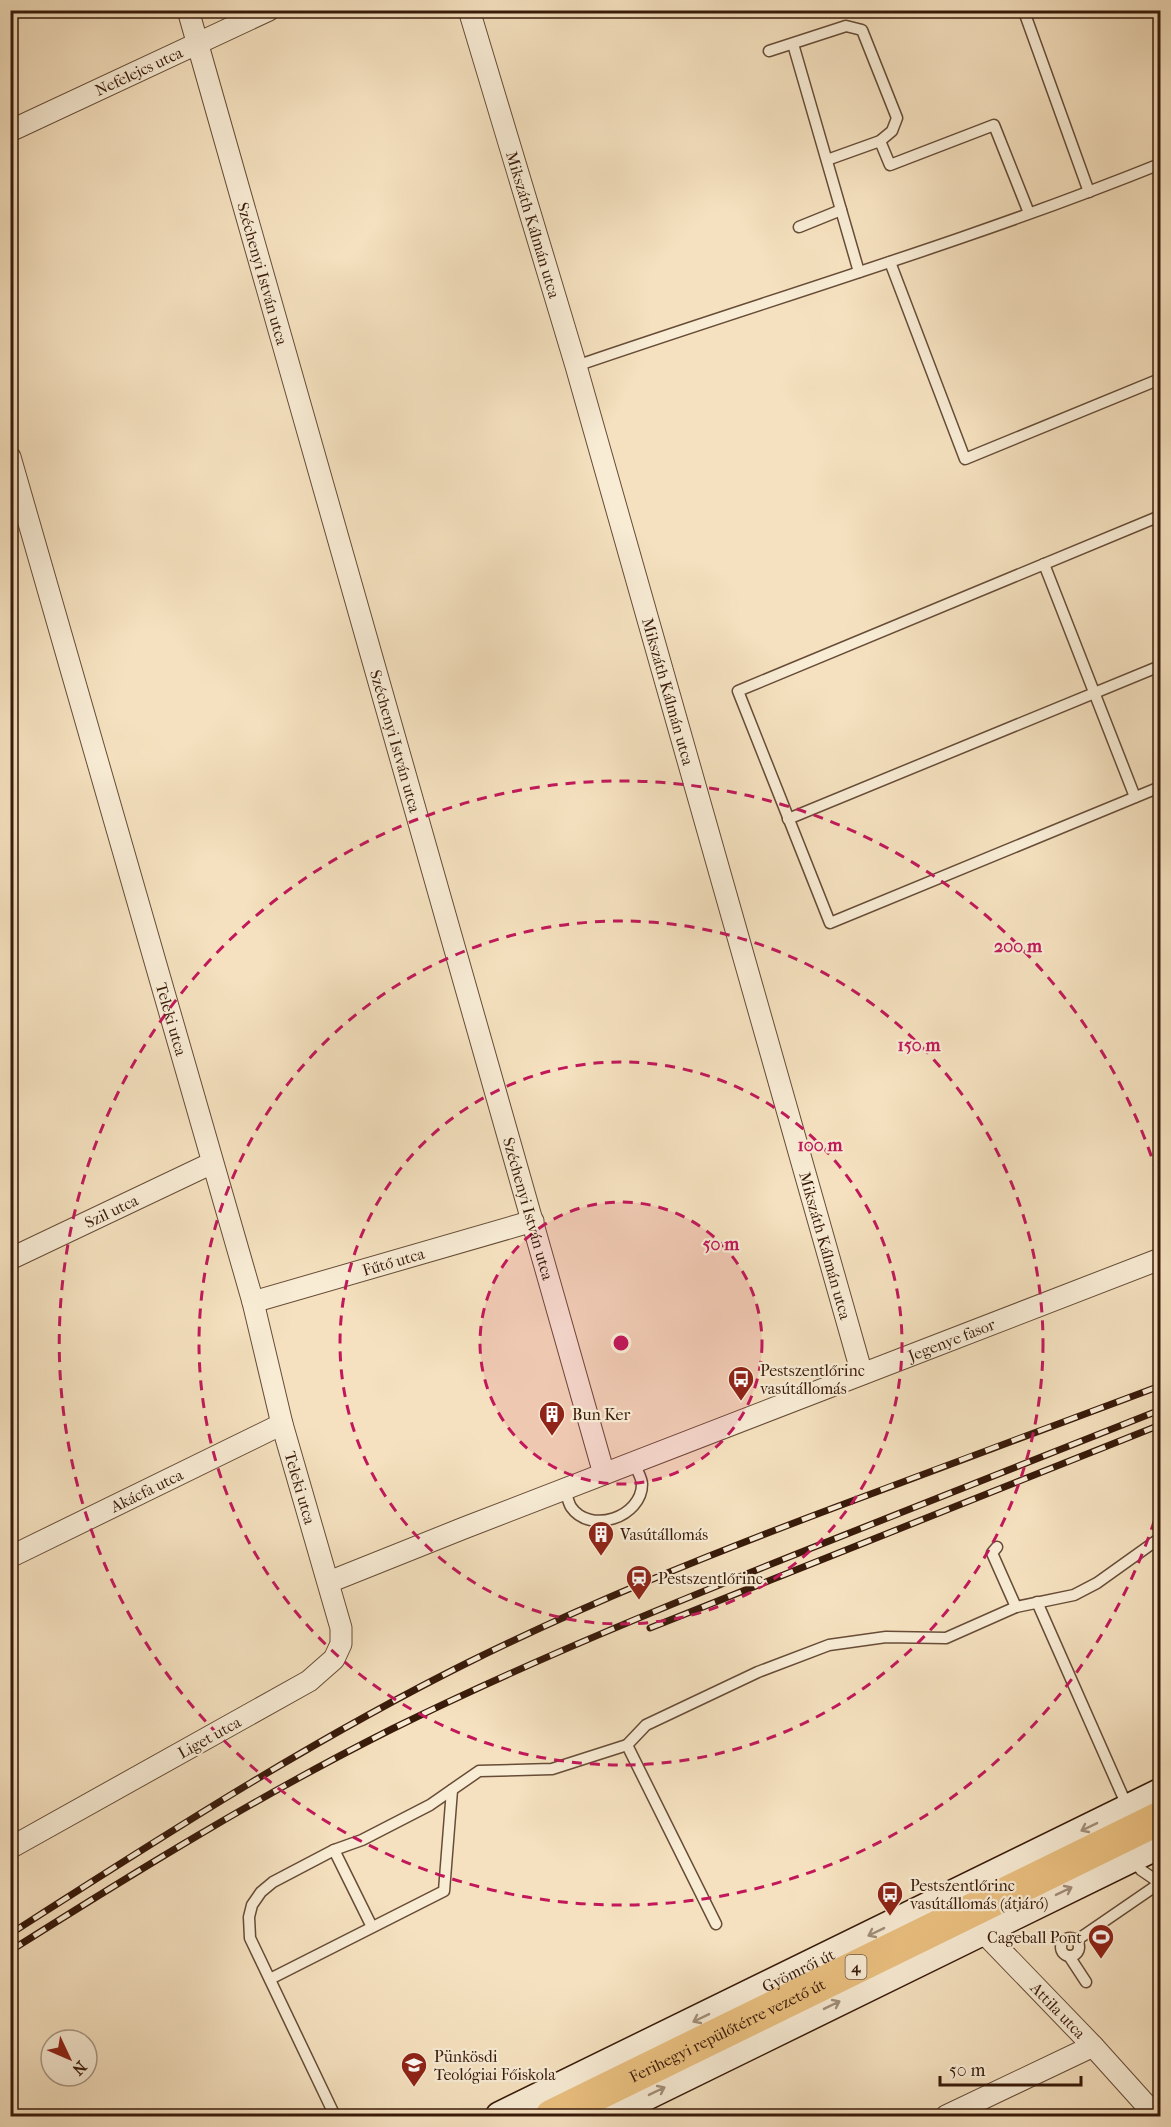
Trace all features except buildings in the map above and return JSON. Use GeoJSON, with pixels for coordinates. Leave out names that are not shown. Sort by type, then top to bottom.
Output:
{"type":"FeatureCollection","features":[{"type":"Feature","properties":{"kind":"main road","name":"Ferihegyi repülőtérre vezető út"},"geometry":{"type":"LineString","coordinates":[[552,2116],[1161,1818]]}},
{"type":"Feature","properties":{"kind":"street","name":"Széchenyi István utca"},"geometry":{"type":"LineString","coordinates":[[188,10],[604,1474]]}},
{"type":"Feature","properties":{"kind":"street","name":"Nefelejcs utca"},"geometry":{"type":"LineString","coordinates":[[10,131],[269,10]]}},
{"type":"Feature","properties":{"kind":"street","name":"Mikszáth Kálmán utca"},"geometry":{"type":"LineString","coordinates":[[470,10],[576,366],[862,1374]]}},
{"type":"Feature","properties":{"kind":"street","name":"Teleki utca"},"geometry":{"type":"LineString","coordinates":[[10,457],[253,1302],[282,1424],[329,1582]]}},
{"type":"Feature","properties":{"kind":"street","name":"Szil utca"},"geometry":{"type":"LineString","coordinates":[[10,1260],[212,1163]]}},
{"type":"Feature","properties":{"kind":"street","name":"Fűtő utca"},"geometry":{"type":"LineString","coordinates":[[253,1302],[533,1221]]}},
{"type":"Feature","properties":{"kind":"street","name":"Jegenye fasor"},"geometry":{"type":"LineString","coordinates":[[329,1582],[1161,1259]]}},
{"type":"Feature","properties":{"kind":"street","name":"Akácfa utca"},"geometry":{"type":"LineString","coordinates":[[10,1557],[282,1424]]}},
{"type":"Feature","properties":{"kind":"street","name":"Liget utca"},"geometry":{"type":"LineString","coordinates":[[10,1848],[321,1673],[339,1651],[342,1636],[329,1582]]}},
{"type":"Feature","properties":{"kind":"street","name":"Gyömrői út"},"geometry":{"type":"LineString","coordinates":[[500,2116],[1161,1793]]}},
{"type":"Feature","properties":{"kind":"street"},"geometry":{"type":"LineString","coordinates":[[605,2116],[1161,1844]]}},
{"type":"Feature","properties":{"kind":"street","name":"Attila utca"},"geometry":{"type":"LineString","coordinates":[[982,1931],[1093,2046],[1156,2116]]}},
{"type":"Feature","properties":{"kind":"street"},"geometry":{"type":"LineString","coordinates":[[946,2116],[1093,2046]]}},
{"type":"Feature","properties":{"kind":"lane"},"geometry":{"type":"LineString","coordinates":[[1026,10],[1026,17],[1089,192]]}},
{"type":"Feature","properties":{"kind":"lane"},"geometry":{"type":"LineString","coordinates":[[769,51],[846,26],[862,30],[897,118],[892,131],[880,141],[827,160]]}},
{"type":"Feature","properties":{"kind":"lane"},"geometry":{"type":"LineString","coordinates":[[793,44],[859,272]]}},
{"type":"Feature","properties":{"kind":"lane"},"geometry":{"type":"LineString","coordinates":[[880,141],[890,165],[993,125],[1029,213]]}},
{"type":"Feature","properties":{"kind":"lane"},"geometry":{"type":"LineString","coordinates":[[576,366],[890,262],[1089,192],[1161,164]]}},
{"type":"Feature","properties":{"kind":"lane"},"geometry":{"type":"LineString","coordinates":[[799,227],[841,210]]}},
{"type":"Feature","properties":{"kind":"lane"},"geometry":{"type":"LineString","coordinates":[[890,262],[965,459],[1161,378]]}},
{"type":"Feature","properties":{"kind":"lane"},"geometry":{"type":"LineString","coordinates":[[1161,516],[738,691],[830,923],[1161,787]]}},
{"type":"Feature","properties":{"kind":"lane"},"geometry":{"type":"LineString","coordinates":[[1044,564],[1136,797]]}},
{"type":"Feature","properties":{"kind":"lane"},"geometry":{"type":"LineString","coordinates":[[788,819],[1161,666]]}},
{"type":"Feature","properties":{"kind":"lane"},"geometry":{"type":"LineString","coordinates":[[565,1489],[572,1508],[587,1519],[604,1521],[625,1514],[637,1501],[642,1484],[634,1462]]}},
{"type":"Feature","properties":{"kind":"lane"},"geometry":{"type":"LineString","coordinates":[[335,2116],[250,1938],[249,1917],[252,1905],[261,1892],[273,1882],[334,1850],[362,1840],[430,1805],[479,1771],[552,1769],[627,1745],[646,1725],[758,1672],[829,1645],[886,1637],[946,1638],[1016,1607],[1062,1598],[1087,1589],[1161,1538]]}},
{"type":"Feature","properties":{"kind":"lane"},"geometry":{"type":"LineString","coordinates":[[997,1547],[992,1553],[1016,1607]]}},
{"type":"Feature","properties":{"kind":"lane"},"geometry":{"type":"LineString","coordinates":[[1037,1602],[1128,1808]]}},
{"type":"Feature","properties":{"kind":"lane"},"geometry":{"type":"LineString","coordinates":[[627,1745],[716,1923]]}},
{"type":"Feature","properties":{"kind":"lane"},"geometry":{"type":"LineString","coordinates":[[270,1980],[444,1891],[452,1790]]}},
{"type":"Feature","properties":{"kind":"lane"},"geometry":{"type":"LineString","coordinates":[[334,1850],[372,1927]]}},
{"type":"Feature","properties":{"kind":"lane"},"geometry":{"type":"LineString","coordinates":[[1086,1983],[1069,1956],[1078,1952],[1080,1946],[1077,1940],[1160,1883],[1141,1870],[1133,1857]]}},
{"type":"Feature","properties":{"kind":"railway"},"geometry":{"type":"LineString","coordinates":[[10,1934],[293,1757],[410,1692],[514,1640],[604,1599],[743,1543],[1160,1386]]}},
{"type":"Feature","properties":{"kind":"railway"},"geometry":{"type":"LineString","coordinates":[[10,1951],[246,1807],[343,1754],[443,1704],[651,1613],[1160,1410]]}},
{"type":"Feature","properties":{"kind":"railway"},"geometry":{"type":"LineString","coordinates":[[650,1628],[1160,1425]]}},
{"type":"Feature","properties":{"kind":"place","name":"Pestszentlőrinc vasútállomás"},"geometry":{"type":"Point","coordinates":[741,1402]}},
{"type":"Feature","properties":{"kind":"place","name":"Bun Ker"},"geometry":{"type":"Point","coordinates":[552,1437]}},
{"type":"Feature","properties":{"kind":"place","name":"Vasútállomás"},"geometry":{"type":"Point","coordinates":[601,1557]}},
{"type":"Feature","properties":{"kind":"place","name":"Pestszentlőrinc"},"geometry":{"type":"Point","coordinates":[639,1601]}},
{"type":"Feature","properties":{"kind":"place","name":"Pestszentlőrinc vasútállomás (átjáró)"},"geometry":{"type":"Point","coordinates":[890,1917]}},
{"type":"Feature","properties":{"kind":"place","name":"Cageball Pont"},"geometry":{"type":"Point","coordinates":[1101,1960]}},
{"type":"Feature","properties":{"kind":"place","name":"Pünkösdi Teológiai Főiskola"},"geometry":{"type":"Point","coordinates":[414,2088]}}]}
